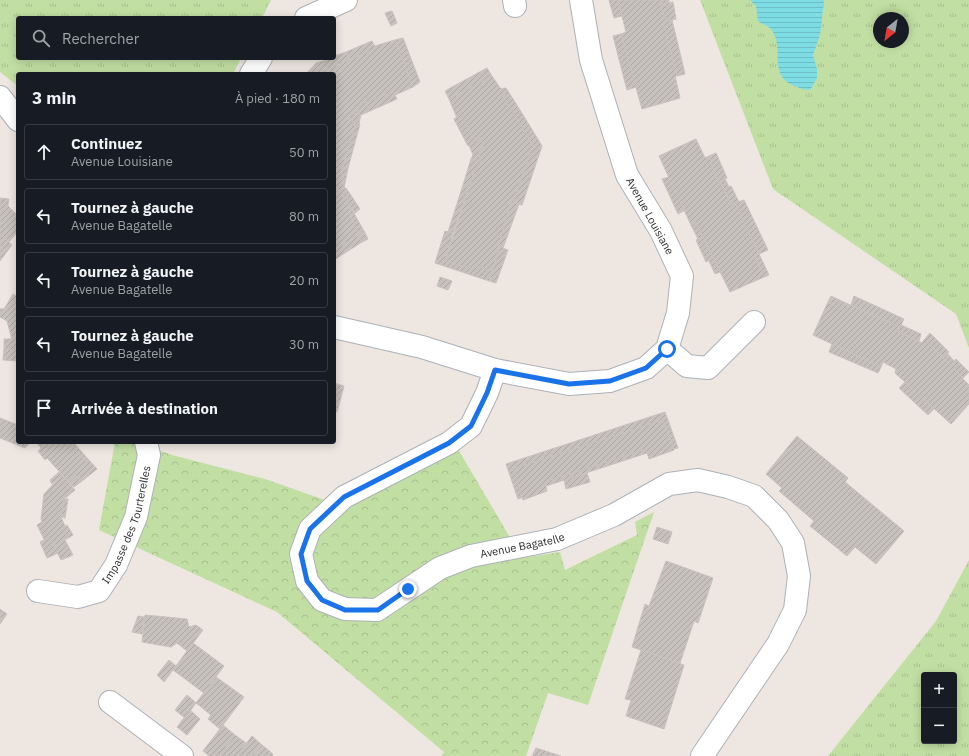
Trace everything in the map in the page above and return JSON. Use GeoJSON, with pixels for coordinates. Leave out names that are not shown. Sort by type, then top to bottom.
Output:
{"type":"FeatureCollection","features":[{"type":"Feature","properties":{"kind":"street"},"geometry":{"type":"LineString","coordinates":[[310,16],[346,0]]}},
{"type":"Feature","properties":{"kind":"street","name":"Avenue Louisiane"},"geometry":{"type":"LineString","coordinates":[[581,0],[591,60],[627,175],[661,231],[682,276],[678,313],[667,349]]}},
{"type":"Feature","properties":{"kind":"street"},"geometry":{"type":"LineString","coordinates":[[252,72],[260,60]]}},
{"type":"Feature","properties":{"kind":"street"},"geometry":{"type":"LineString","coordinates":[[0,97],[16,117]]}},
{"type":"Feature","properties":{"kind":"street"},"geometry":{"type":"LineString","coordinates":[[336,328],[422,347],[495,370],[569,384],[610,381],[646,368],[667,349],[687,366],[708,368],[754,322]]}},
{"type":"Feature","properties":{"kind":"street","name":"Avenue Bagatelle"},"geometry":{"type":"LineString","coordinates":[[495,370],[487,393],[471,426],[449,443],[344,497],[310,529],[301,554],[307,581],[322,600],[345,610],[378,610],[440,568],[471,556],[557,539],[614,515],[669,484],[698,480],[728,486],[754,496],[778,520],[793,543],[799,576],[795,610],[778,644],[702,756]]}},
{"type":"Feature","properties":{"kind":"street","name":"Impasse des Tourterelles"},"geometry":{"type":"LineString","coordinates":[[38,591],[78,597],[99,591],[116,565],[136,517],[149,455],[146,444]]}},
{"type":"Feature","properties":{"kind":"street"},"geometry":{"type":"LineString","coordinates":[[110,702],[182,756]]}},
{"type":"Feature","properties":{"kind":"green space"},"geometry":{"type":"Polygon","coordinates":[[[0,0],[271,0],[263,16],[16,16],[16,60],[240,60],[234,72],[16,72],[16,84],[0,72],[0,0]]]}},
{"type":"Feature","properties":{"kind":"green space"},"geometry":{"type":"Polygon","coordinates":[[[700,0],[969,0],[969,348],[956,314],[773,189],[700,0]]]}},
{"type":"Feature","properties":{"kind":"green space"},"geometry":{"type":"Polygon","coordinates":[[[115,444],[141,444],[172,455],[265,479],[345,507],[458,449],[522,558],[560,552],[565,570],[637,535],[635,522],[654,512],[588,705],[548,693],[526,756],[441,756],[444,752],[277,612],[99,530],[115,444]]]}},
{"type":"Feature","properties":{"kind":"green space"},"geometry":{"type":"Polygon","coordinates":[[[969,560],[969,756],[828,756],[936,621],[969,560]]]}},
{"type":"Feature","properties":{"kind":"water"},"geometry":{"type":"Polygon","coordinates":[[[750,0],[824,0],[820,35],[813,55],[817,69],[817,78],[811,89],[806,90],[797,87],[788,83],[782,77],[779,71],[776,41],[773,31],[758,21],[756,6],[750,0]]]}},
{"type":"Feature","properties":{"kind":"building"},"geometry":{"type":"Polygon","coordinates":[[[609,0],[618,0],[622,16],[614,18],[609,0]]]}},
{"type":"Feature","properties":{"kind":"building"},"geometry":{"type":"Polygon","coordinates":[[[618,0],[662,0],[663,5],[660,5],[666,21],[663,22],[677,76],[675,76],[680,98],[642,109],[621,34],[626,32],[618,0]]]}},
{"type":"Feature","properties":{"kind":"building"},"geometry":{"type":"Polygon","coordinates":[[[662,0],[669,0],[669,3],[663,5],[662,0]]]}},
{"type":"Feature","properties":{"kind":"building"},"geometry":{"type":"Polygon","coordinates":[[[673,2],[676,19],[666,21],[660,5],[673,2]]]}},
{"type":"Feature","properties":{"kind":"building"},"geometry":{"type":"Polygon","coordinates":[[[392,11],[397,23],[391,26],[385,13],[392,11]]]}},
{"type":"Feature","properties":{"kind":"building"},"geometry":{"type":"Polygon","coordinates":[[[672,20],[685,74],[677,76],[663,22],[672,20]]]}},
{"type":"Feature","properties":{"kind":"building"},"geometry":{"type":"Polygon","coordinates":[[[621,34],[636,87],[627,90],[613,36],[621,34]]]}},
{"type":"Feature","properties":{"kind":"building"},"geometry":{"type":"Polygon","coordinates":[[[403,38],[420,82],[413,87],[395,40],[403,38]]]}},
{"type":"Feature","properties":{"kind":"building"},"geometry":{"type":"Polygon","coordinates":[[[395,40],[413,87],[395,95],[393,92],[360,105],[356,114],[351,113],[349,120],[356,122],[343,167],[336,165],[336,72],[317,72],[376,49],[375,46],[395,40]]]}},
{"type":"Feature","properties":{"kind":"building"},"geometry":{"type":"Polygon","coordinates":[[[372,41],[376,49],[350,59],[346,52],[372,41]]]}},
{"type":"Feature","properties":{"kind":"building"},"geometry":{"type":"Polygon","coordinates":[[[346,52],[350,59],[321,72],[308,72],[316,63],[327,60],[336,60],[336,55],[346,52]]]}},
{"type":"Feature","properties":{"kind":"building"},"geometry":{"type":"Polygon","coordinates":[[[487,68],[492,76],[449,99],[445,91],[487,68]]]}},
{"type":"Feature","properties":{"kind":"building"},"geometry":{"type":"Polygon","coordinates":[[[492,76],[505,95],[503,97],[533,145],[513,203],[511,202],[498,247],[500,247],[492,271],[474,265],[473,269],[445,261],[476,167],[480,165],[479,150],[483,147],[481,138],[476,141],[464,121],[457,118],[449,99],[492,76]]]}},
{"type":"Feature","properties":{"kind":"building"},"geometry":{"type":"Polygon","coordinates":[[[506,88],[520,110],[513,113],[503,97],[505,95],[500,89],[506,88]]]}},
{"type":"Feature","properties":{"kind":"building"},"geometry":{"type":"Polygon","coordinates":[[[393,92],[397,99],[370,111],[366,102],[393,92]]]}},
{"type":"Feature","properties":{"kind":"building"},"geometry":{"type":"Polygon","coordinates":[[[366,102],[370,111],[361,115],[356,114],[360,105],[366,102]]]}},
{"type":"Feature","properties":{"kind":"building"},"geometry":{"type":"Polygon","coordinates":[[[520,110],[542,146],[522,205],[513,203],[533,145],[513,113],[520,110]]]}},
{"type":"Feature","properties":{"kind":"building"},"geometry":{"type":"Polygon","coordinates":[[[351,113],[361,115],[359,123],[349,120],[351,113]]]}},
{"type":"Feature","properties":{"kind":"building"},"geometry":{"type":"Polygon","coordinates":[[[457,117],[464,121],[476,141],[468,146],[454,119],[457,117]]]}},
{"type":"Feature","properties":{"kind":"building"},"geometry":{"type":"Polygon","coordinates":[[[356,122],[360,124],[348,168],[343,167],[356,122]]]}},
{"type":"Feature","properties":{"kind":"building"},"geometry":{"type":"Polygon","coordinates":[[[481,138],[483,147],[479,150],[480,161],[471,159],[473,155],[469,145],[481,138]]]}},
{"type":"Feature","properties":{"kind":"building"},"geometry":{"type":"Polygon","coordinates":[[[696,139],[705,158],[709,156],[718,182],[720,181],[731,204],[735,203],[759,254],[755,256],[764,277],[730,292],[696,223],[691,225],[659,156],[696,139]]]}},
{"type":"Feature","properties":{"kind":"building"},"geometry":{"type":"Polygon","coordinates":[[[716,153],[727,178],[718,182],[709,156],[716,153]]]}},
{"type":"Feature","properties":{"kind":"building"},"geometry":{"type":"Polygon","coordinates":[[[471,159],[480,161],[480,165],[476,167],[469,187],[463,185],[471,159]]]}},
{"type":"Feature","properties":{"kind":"building"},"geometry":{"type":"Polygon","coordinates":[[[336,166],[341,167],[343,179],[336,176],[336,166]]]}},
{"type":"Feature","properties":{"kind":"building"},"geometry":{"type":"Polygon","coordinates":[[[341,167],[348,168],[344,188],[343,179],[341,167]]]}},
{"type":"Feature","properties":{"kind":"building"},"geometry":{"type":"Polygon","coordinates":[[[336,176],[343,179],[344,188],[336,191],[336,176]]]}},
{"type":"Feature","properties":{"kind":"building"},"geometry":{"type":"Polygon","coordinates":[[[669,177],[685,210],[678,214],[662,179],[669,177]]]}},
{"type":"Feature","properties":{"kind":"building"},"geometry":{"type":"Polygon","coordinates":[[[725,179],[729,187],[724,189],[720,181],[725,179]]]}},
{"type":"Feature","properties":{"kind":"building"},"geometry":{"type":"Polygon","coordinates":[[[463,185],[469,187],[453,233],[448,232],[463,185]]]}},
{"type":"Feature","properties":{"kind":"building"},"geometry":{"type":"Polygon","coordinates":[[[731,186],[739,202],[731,204],[724,189],[731,186]]]}},
{"type":"Feature","properties":{"kind":"building"},"geometry":{"type":"Polygon","coordinates":[[[346,188],[348,203],[339,190],[346,188]]]}},
{"type":"Feature","properties":{"kind":"building"},"geometry":{"type":"Polygon","coordinates":[[[346,188],[360,209],[355,213],[348,203],[346,188]]]}},
{"type":"Feature","properties":{"kind":"building"},"geometry":{"type":"Polygon","coordinates":[[[339,190],[348,203],[351,218],[359,235],[336,249],[336,191],[339,190]]]}},
{"type":"Feature","properties":{"kind":"building"},"geometry":{"type":"Polygon","coordinates":[[[0,198],[9,199],[8,206],[0,204],[0,198]]]}},
{"type":"Feature","properties":{"kind":"building"},"geometry":{"type":"Polygon","coordinates":[[[744,200],[768,250],[759,254],[735,203],[744,200]]]}},
{"type":"Feature","properties":{"kind":"building"},"geometry":{"type":"Polygon","coordinates":[[[511,202],[519,204],[503,248],[498,247],[511,202]]]}},
{"type":"Feature","properties":{"kind":"building"},"geometry":{"type":"Polygon","coordinates":[[[348,203],[364,231],[359,235],[351,218],[348,203]]]}},
{"type":"Feature","properties":{"kind":"building"},"geometry":{"type":"Polygon","coordinates":[[[0,204],[8,206],[16,214],[16,227],[6,239],[0,234],[0,204]]]}},
{"type":"Feature","properties":{"kind":"building"},"geometry":{"type":"Polygon","coordinates":[[[696,223],[703,237],[698,239],[691,225],[696,223]]]}},
{"type":"Feature","properties":{"kind":"building"},"geometry":{"type":"Polygon","coordinates":[[[15,228],[16,233],[9,242],[6,239],[15,228]]]}},
{"type":"Feature","properties":{"kind":"building"},"geometry":{"type":"Polygon","coordinates":[[[364,231],[368,239],[362,242],[359,235],[364,231]]]}},
{"type":"Feature","properties":{"kind":"building"},"geometry":{"type":"Polygon","coordinates":[[[445,231],[453,233],[445,261],[473,269],[474,265],[492,271],[489,281],[435,263],[445,231]]]}},
{"type":"Feature","properties":{"kind":"building"},"geometry":{"type":"Polygon","coordinates":[[[0,234],[12,245],[6,253],[0,248],[0,234]]]}},
{"type":"Feature","properties":{"kind":"building"},"geometry":{"type":"Polygon","coordinates":[[[359,235],[362,242],[336,259],[336,249],[359,235]]]}},
{"type":"Feature","properties":{"kind":"building"},"geometry":{"type":"Polygon","coordinates":[[[703,237],[713,258],[706,262],[696,240],[703,237]]]}},
{"type":"Feature","properties":{"kind":"building"},"geometry":{"type":"Polygon","coordinates":[[[500,247],[508,250],[496,283],[489,281],[500,247]]]}},
{"type":"Feature","properties":{"kind":"building"},"geometry":{"type":"Polygon","coordinates":[[[0,248],[6,253],[0,261],[0,248]]]}},
{"type":"Feature","properties":{"kind":"building"},"geometry":{"type":"Polygon","coordinates":[[[759,254],[769,275],[764,277],[755,256],[759,254]]]}},
{"type":"Feature","properties":{"kind":"building"},"geometry":{"type":"Polygon","coordinates":[[[713,258],[720,272],[715,274],[709,261],[713,258]]]}},
{"type":"Feature","properties":{"kind":"building"},"geometry":{"type":"Polygon","coordinates":[[[440,277],[452,281],[448,290],[437,286],[440,277]]]}},
{"type":"Feature","properties":{"kind":"building"},"geometry":{"type":"Polygon","coordinates":[[[13,294],[16,296],[16,305],[9,301],[13,294]]]}},
{"type":"Feature","properties":{"kind":"building"},"geometry":{"type":"Polygon","coordinates":[[[831,296],[848,304],[845,310],[828,302],[831,296]]]}},
{"type":"Feature","properties":{"kind":"building"},"geometry":{"type":"Polygon","coordinates":[[[854,296],[904,319],[900,327],[851,305],[854,296]]]}},
{"type":"Feature","properties":{"kind":"building"},"geometry":{"type":"Polygon","coordinates":[[[9,301],[16,305],[16,339],[12,339],[7,321],[0,317],[0,309],[4,309],[9,301]]]}},
{"type":"Feature","properties":{"kind":"building"},"geometry":{"type":"Polygon","coordinates":[[[828,302],[845,310],[848,304],[900,327],[898,331],[922,343],[924,340],[969,385],[969,404],[951,424],[895,373],[896,369],[883,362],[881,367],[813,335],[828,302]]]}},
{"type":"Feature","properties":{"kind":"building"},"geometry":{"type":"Polygon","coordinates":[[[901,325],[921,334],[919,341],[898,331],[901,325]]]}},
{"type":"Feature","properties":{"kind":"building"},"geometry":{"type":"Polygon","coordinates":[[[930,333],[949,352],[943,358],[924,340],[930,333]]]}},
{"type":"Feature","properties":{"kind":"building"},"geometry":{"type":"Polygon","coordinates":[[[4,339],[16,339],[16,350],[4,349],[4,339]]]}},
{"type":"Feature","properties":{"kind":"building"},"geometry":{"type":"Polygon","coordinates":[[[832,344],[881,367],[878,373],[829,352],[832,344]]]}},
{"type":"Feature","properties":{"kind":"building"},"geometry":{"type":"Polygon","coordinates":[[[4,349],[16,350],[16,361],[3,360],[4,349]]]}},
{"type":"Feature","properties":{"kind":"building"},"geometry":{"type":"Polygon","coordinates":[[[948,354],[954,361],[950,366],[943,358],[948,354]]]}},
{"type":"Feature","properties":{"kind":"building"},"geometry":{"type":"Polygon","coordinates":[[[956,359],[969,372],[963,378],[950,366],[956,359]]]}},
{"type":"Feature","properties":{"kind":"building"},"geometry":{"type":"Polygon","coordinates":[[[905,382],[934,409],[928,415],[899,388],[905,382]]]}},
{"type":"Feature","properties":{"kind":"building"},"geometry":{"type":"Polygon","coordinates":[[[336,384],[344,386],[336,412],[336,384]]]}},
{"type":"Feature","properties":{"kind":"building"},"geometry":{"type":"Polygon","coordinates":[[[665,412],[678,448],[674,449],[663,420],[513,469],[523,497],[518,499],[506,464],[665,412]]]}},
{"type":"Feature","properties":{"kind":"building"},"geometry":{"type":"Polygon","coordinates":[[[0,418],[16,424],[16,444],[29,444],[25,448],[0,438],[0,418]]]}},
{"type":"Feature","properties":{"kind":"building"},"geometry":{"type":"Polygon","coordinates":[[[663,420],[674,450],[649,459],[646,449],[545,482],[547,491],[523,500],[513,469],[663,420]]]}},
{"type":"Feature","properties":{"kind":"building"},"geometry":{"type":"Polygon","coordinates":[[[797,436],[848,478],[845,482],[904,531],[876,564],[855,547],[847,556],[810,526],[814,521],[779,491],[782,488],[766,474],[797,436]]]}},
{"type":"Feature","properties":{"kind":"building"},"geometry":{"type":"Polygon","coordinates":[[[38,444],[71,444],[85,461],[88,459],[97,469],[82,481],[77,476],[69,482],[47,458],[45,460],[38,451],[41,448],[38,444]]]}},
{"type":"Feature","properties":{"kind":"building"},"geometry":{"type":"Polygon","coordinates":[[[71,444],[75,444],[88,459],[85,461],[71,444]]]}},
{"type":"Feature","properties":{"kind":"building"},"geometry":{"type":"Polygon","coordinates":[[[646,449],[647,453],[546,486],[545,482],[646,449]]]}},
{"type":"Feature","properties":{"kind":"building"},"geometry":{"type":"Polygon","coordinates":[[[59,472],[62,475],[52,484],[50,480],[59,472]]]}},
{"type":"Feature","properties":{"kind":"building"},"geometry":{"type":"Polygon","coordinates":[[[587,473],[590,482],[566,489],[564,480],[587,473]]]}},
{"type":"Feature","properties":{"kind":"building"},"geometry":{"type":"Polygon","coordinates":[[[62,475],[75,490],[64,499],[61,517],[65,526],[63,528],[68,538],[54,546],[49,537],[44,539],[37,525],[42,522],[41,519],[44,494],[62,475]]]}},
{"type":"Feature","properties":{"kind":"building"},"geometry":{"type":"Polygon","coordinates":[[[77,476],[82,481],[74,487],[69,482],[77,476]]]}},
{"type":"Feature","properties":{"kind":"building"},"geometry":{"type":"Polygon","coordinates":[[[64,499],[68,499],[65,518],[61,517],[64,499]]]}},
{"type":"Feature","properties":{"kind":"building"},"geometry":{"type":"Polygon","coordinates":[[[67,525],[73,535],[68,538],[63,528],[67,525]]]}},
{"type":"Feature","properties":{"kind":"building"},"geometry":{"type":"Polygon","coordinates":[[[657,527],[672,532],[668,544],[653,539],[657,527]]]}},
{"type":"Feature","properties":{"kind":"building"},"geometry":{"type":"Polygon","coordinates":[[[49,537],[58,553],[47,558],[40,542],[49,537]]]}},
{"type":"Feature","properties":{"kind":"building"},"geometry":{"type":"Polygon","coordinates":[[[65,540],[73,555],[61,560],[54,546],[65,540]]]}},
{"type":"Feature","properties":{"kind":"building"},"geometry":{"type":"Polygon","coordinates":[[[666,561],[713,578],[698,623],[694,621],[680,663],[632,647],[645,604],[649,606],[666,561]]]}},
{"type":"Feature","properties":{"kind":"building"},"geometry":{"type":"Polygon","coordinates":[[[0,609],[7,614],[0,624],[0,609]]]}},
{"type":"Feature","properties":{"kind":"building"},"geometry":{"type":"Polygon","coordinates":[[[145,615],[187,619],[189,627],[196,625],[203,630],[187,651],[177,643],[171,647],[142,642],[145,615]]]}},
{"type":"Feature","properties":{"kind":"building"},"geometry":{"type":"Polygon","coordinates":[[[138,616],[144,617],[142,634],[132,632],[138,616]]]}},
{"type":"Feature","properties":{"kind":"building"},"geometry":{"type":"Polygon","coordinates":[[[193,643],[224,666],[204,693],[173,670],[193,643]]]}},
{"type":"Feature","properties":{"kind":"building"},"geometry":{"type":"Polygon","coordinates":[[[641,650],[684,665],[664,729],[626,716],[631,700],[625,699],[641,650]]]}},
{"type":"Feature","properties":{"kind":"building"},"geometry":{"type":"Polygon","coordinates":[[[169,660],[176,666],[164,682],[157,675],[169,660]]]}},
{"type":"Feature","properties":{"kind":"building"},"geometry":{"type":"Polygon","coordinates":[[[216,677],[244,697],[220,729],[208,719],[211,715],[196,703],[216,677]]]}},
{"type":"Feature","properties":{"kind":"building"},"geometry":{"type":"Polygon","coordinates":[[[187,695],[196,703],[185,718],[175,710],[187,695]]]}},
{"type":"Feature","properties":{"kind":"building"},"geometry":{"type":"Polygon","coordinates":[[[190,710],[200,719],[187,735],[177,727],[190,710]]]}},
{"type":"Feature","properties":{"kind":"building"},"geometry":{"type":"Polygon","coordinates":[[[223,725],[235,735],[219,756],[209,756],[203,751],[223,725]]]}},
{"type":"Feature","properties":{"kind":"building"},"geometry":{"type":"Polygon","coordinates":[[[235,735],[246,743],[237,756],[219,756],[235,735]]]}},
{"type":"Feature","properties":{"kind":"building"},"geometry":{"type":"Polygon","coordinates":[[[252,736],[262,745],[253,756],[237,756],[252,736]]]}},
{"type":"Feature","properties":{"kind":"building"},"geometry":{"type":"Polygon","coordinates":[[[262,745],[273,754],[272,756],[253,756],[262,745]]]}},
{"type":"Feature","properties":{"kind":"building"},"geometry":{"type":"Polygon","coordinates":[[[536,748],[561,756],[532,756],[536,748]]]}},
{"type":"Feature","properties":{"kind":"route"},"geometry":{"type":"LineString","coordinates":[[408,589],[378,610],[345,610],[322,600],[307,581],[301,554],[310,529],[344,497],[449,443],[471,426],[487,393],[495,370],[569,384],[610,381],[646,368],[667,349]]}}]}
